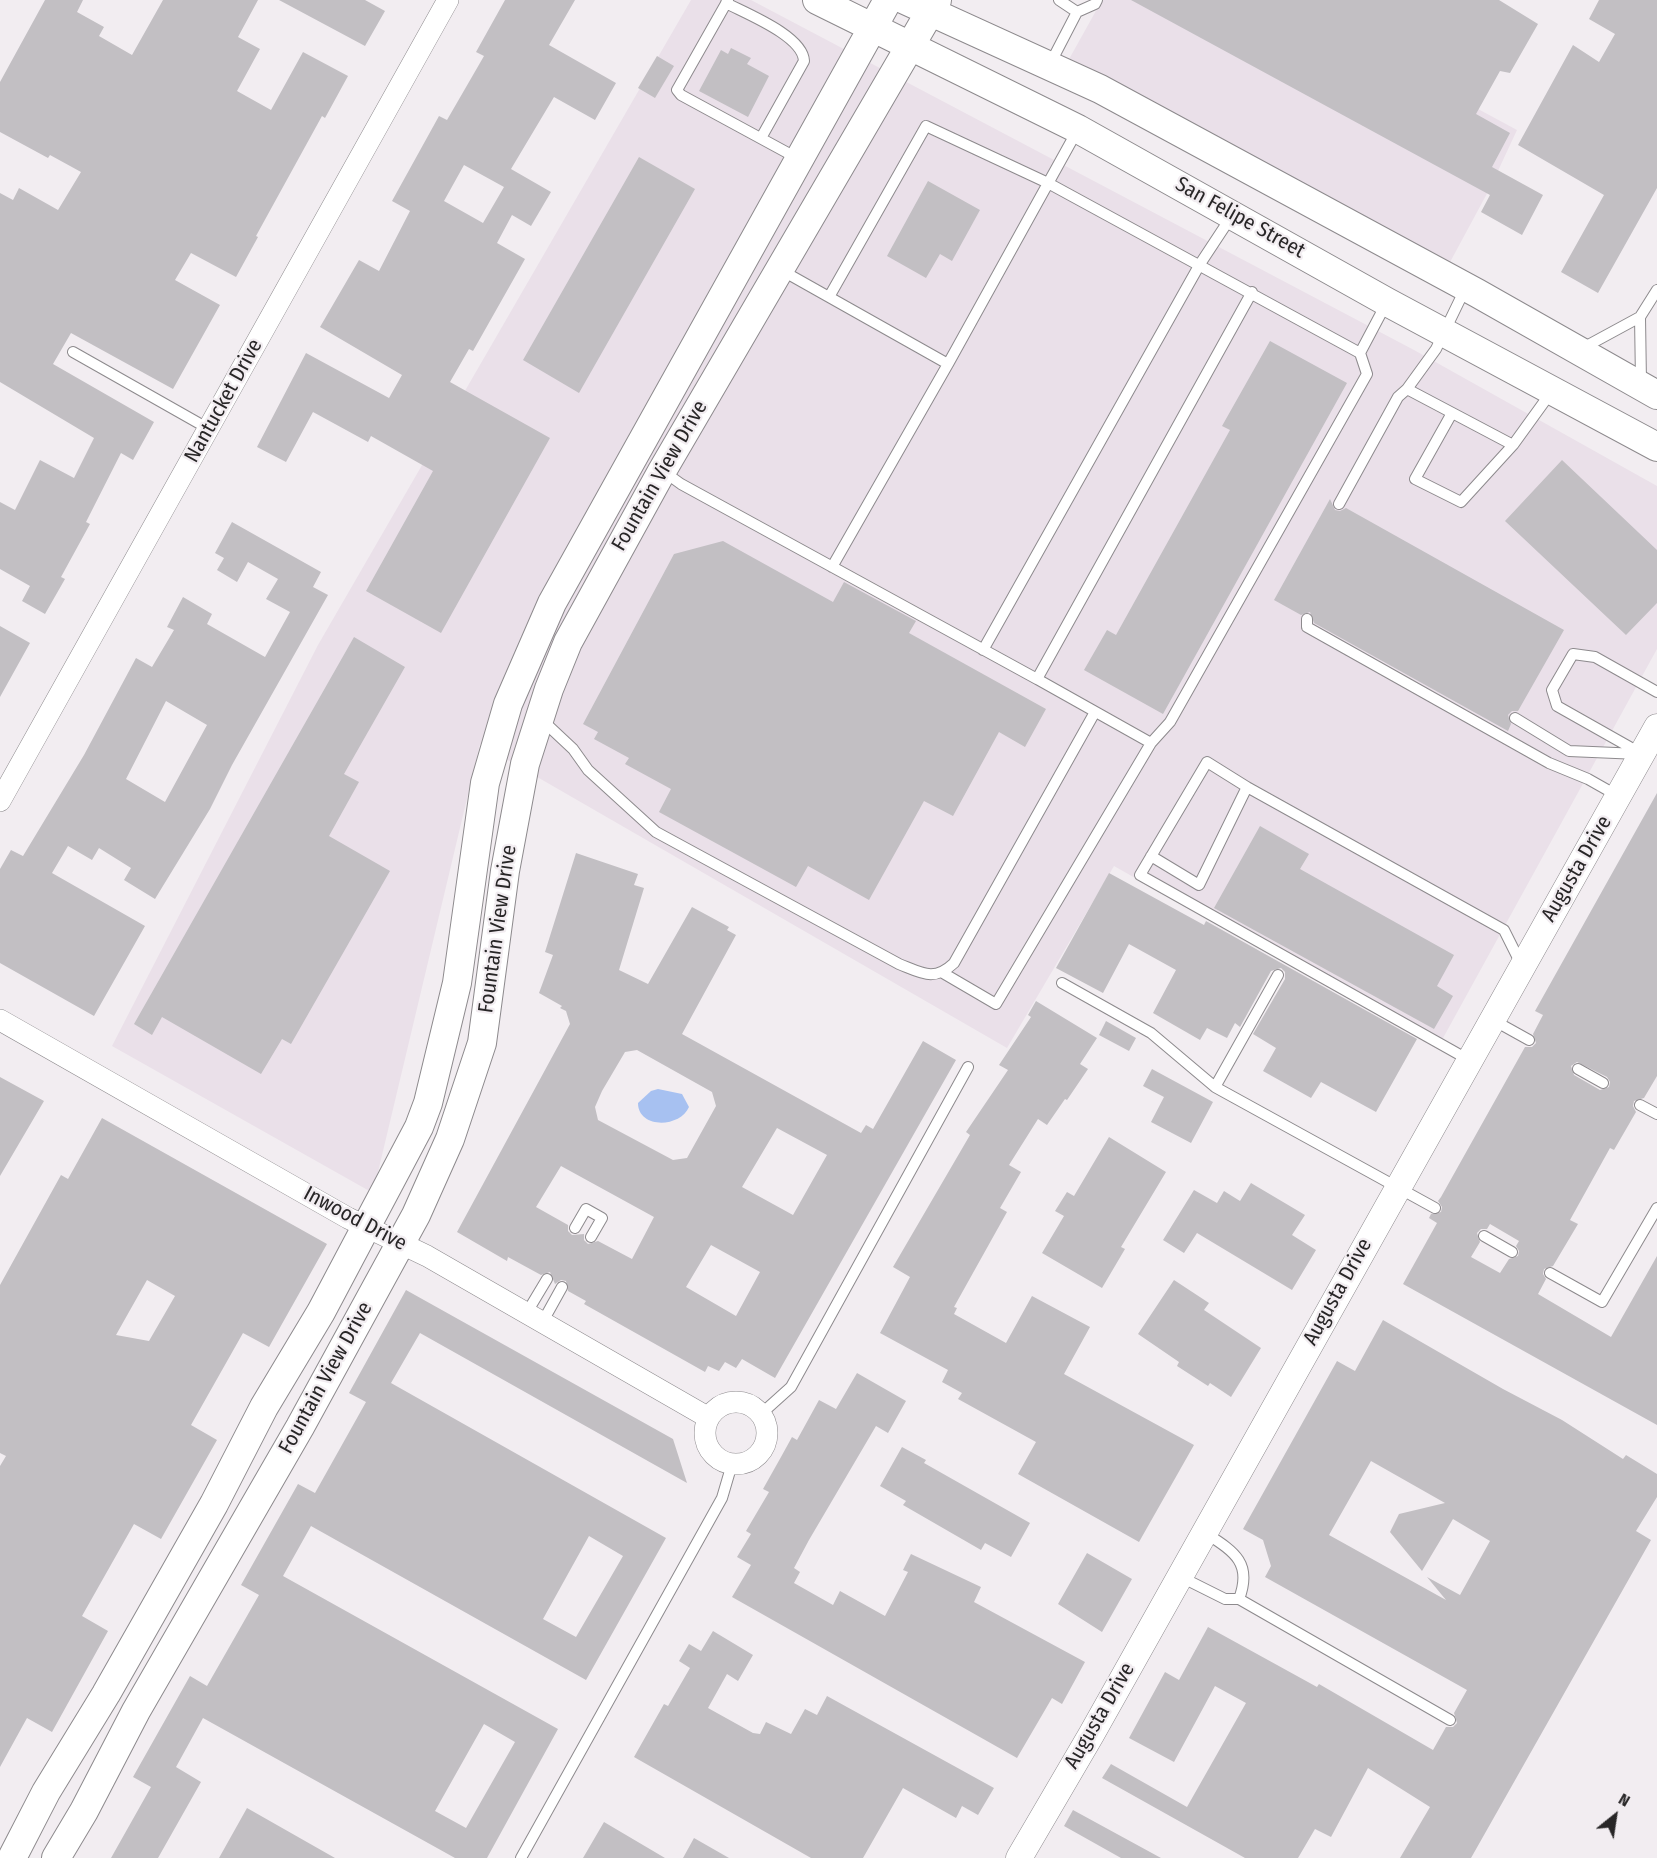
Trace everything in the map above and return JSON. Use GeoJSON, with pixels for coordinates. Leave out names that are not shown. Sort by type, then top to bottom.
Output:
{"type":"FeatureCollection","features":[{"type":"Feature","properties":{"kind":"main road","name":"San Felipe Street"},"geometry":{"type":"LineString","coordinates":[[817,0],[907,47],[1078,129],[1387,302],[1657,447]]}},
{"type":"Feature","properties":{"kind":"main road","name":"Fountain View Drive"},"geometry":{"type":"LineString","coordinates":[[12,1858],[46,1792],[106,1694],[214,1504],[264,1407],[368,1228],[409,1150],[428,1103],[457,983],[485,783],[508,704],[552,603],[888,0]]}},
{"type":"Feature","properties":{"kind":"main road","name":"Fountain View Drive"},"geometry":{"type":"LineString","coordinates":[[56,1858],[84,1811],[136,1711],[300,1427],[399,1244],[445,1150],[467,1092],[482,1043],[509,848],[525,764],[549,689],[568,642],[662,471],[781,270],[907,47],[923,4]]}},
{"type":"Feature","properties":{"kind":"main road"},"geometry":{"type":"LineString","coordinates":[[923,4],[1100,89],[1467,287],[1649,390]]}},
{"type":"Feature","properties":{"kind":"main road"},"geometry":{"type":"LineString","coordinates":[[1233,214],[1256,173]]}},
{"type":"Feature","properties":{"kind":"main road"},"geometry":{"type":"LineString","coordinates":[[508,704],[541,718]]}},
{"type":"Feature","properties":{"kind":"main road"},"geometry":{"type":"LineString","coordinates":[[470,900],[502,902]]}},
{"type":"Feature","properties":{"kind":"main road"},"geometry":{"type":"LineString","coordinates":[[214,1504],[245,1521]]}},
{"type":"Feature","properties":{"kind":"main road"},"geometry":{"type":"LineString","coordinates":[[106,1694],[136,1711]]}},
{"type":"Feature","properties":{"kind":"street","name":"Nantucket Drive"},"geometry":{"type":"LineString","coordinates":[[0,801],[448,0]]}},
{"type":"Feature","properties":{"kind":"street","name":"Augusta Drive"},"geometry":{"type":"LineString","coordinates":[[1018,1858],[1657,727]]}},
{"type":"Feature","properties":{"kind":"street","name":"Inwood Drive"},"geometry":{"type":"LineString","coordinates":[[0,1020],[368,1228],[427,1256],[709,1418]]}},
{"type":"Feature","properties":{"kind":"street"},"geometry":{"type":"LineString","coordinates":[[734,1402],[744,1403],[761,1414],[766,1424],[765,1444],[752,1460],[732,1464],[723,1461],[709,1448],[705,1438],[709,1418],[723,1405],[734,1402]]}},
{"type":"Feature","properties":{"kind":"lane"},"geometry":{"type":"LineString","coordinates":[[1059,0],[1077,12]]}},
{"type":"Feature","properties":{"kind":"lane"},"geometry":{"type":"LineString","coordinates":[[1049,66],[1077,12],[1095,4],[1097,0]]}},
{"type":"Feature","properties":{"kind":"lane"},"geometry":{"type":"LineString","coordinates":[[761,138],[804,61],[804,54],[795,41],[727,1],[676,90],[681,95],[800,159]]}},
{"type":"Feature","properties":{"kind":"lane"},"geometry":{"type":"LineString","coordinates":[[829,297],[926,126],[1048,183],[1252,292],[1360,353],[1367,374],[1170,722],[1151,743],[996,1004],[943,973]]}},
{"type":"Feature","properties":{"kind":"lane"},"geometry":{"type":"LineString","coordinates":[[832,567],[1078,129]]}},
{"type":"Feature","properties":{"kind":"lane"},"geometry":{"type":"LineString","coordinates":[[983,650],[1200,264],[1233,214]]}},
{"type":"Feature","properties":{"kind":"lane"},"geometry":{"type":"LineString","coordinates":[[781,270],[948,364]]}},
{"type":"Feature","properties":{"kind":"lane"},"geometry":{"type":"LineString","coordinates":[[1339,504],[1398,397],[1407,389],[1445,333],[1467,287]]}},
{"type":"Feature","properties":{"kind":"lane"},"geometry":{"type":"LineString","coordinates":[[1578,350],[1640,317],[1657,290]]}},
{"type":"Feature","properties":{"kind":"lane"},"geometry":{"type":"LineString","coordinates":[[1037,679],[1252,292]]}},
{"type":"Feature","properties":{"kind":"lane"},"geometry":{"type":"LineString","coordinates":[[1360,353],[1387,302]]}},
{"type":"Feature","properties":{"kind":"lane"},"geometry":{"type":"LineString","coordinates":[[1640,317],[1649,390]]}},
{"type":"Feature","properties":{"kind":"lane"},"geometry":{"type":"LineString","coordinates":[[72,352],[209,429]]}},
{"type":"Feature","properties":{"kind":"lane"},"geometry":{"type":"LineString","coordinates":[[1407,389],[1513,445]]}},
{"type":"Feature","properties":{"kind":"lane"},"geometry":{"type":"LineString","coordinates":[[1452,413],[1415,479],[1461,502],[1513,445],[1552,390]]}},
{"type":"Feature","properties":{"kind":"lane"},"geometry":{"type":"LineString","coordinates":[[662,471],[681,484],[1151,743]]}},
{"type":"Feature","properties":{"kind":"lane"},"geometry":{"type":"LineString","coordinates":[[1307,619],[1307,627],[1549,762],[1588,778],[1618,796]]}},
{"type":"Feature","properties":{"kind":"lane"},"geometry":{"type":"LineString","coordinates":[[1642,754],[1557,706],[1552,690],[1573,654],[1594,657],[1657,692]]}},
{"type":"Feature","properties":{"kind":"lane"},"geometry":{"type":"LineString","coordinates":[[541,718],[573,749],[588,770],[656,832],[899,964],[929,975],[943,973],[954,963],[1095,712]]}},
{"type":"Feature","properties":{"kind":"lane"},"geometry":{"type":"LineString","coordinates":[[1515,718],[1569,751],[1642,754]]}},
{"type":"Feature","properties":{"kind":"lane"},"geometry":{"type":"LineString","coordinates":[[1469,1060],[1147,880],[1140,873],[1207,762],[1247,787],[1504,930],[1522,967]]}},
{"type":"Feature","properties":{"kind":"lane"},"geometry":{"type":"LineString","coordinates":[[1151,856],[1199,885],[1247,787]]}},
{"type":"Feature","properties":{"kind":"lane"},"geometry":{"type":"LineString","coordinates":[[1215,1087],[1278,975]]}},
{"type":"Feature","properties":{"kind":"lane"},"geometry":{"type":"LineString","coordinates":[[1062,983],[1151,1033],[1215,1087],[1434,1208]]}},
{"type":"Feature","properties":{"kind":"lane"},"geometry":{"type":"LineString","coordinates":[[1492,1019],[1529,1040]]}},
{"type":"Feature","properties":{"kind":"lane"},"geometry":{"type":"LineString","coordinates":[[761,1414],[791,1388],[968,1067]]}},
{"type":"Feature","properties":{"kind":"lane"},"geometry":{"type":"LineString","coordinates":[[1578,1069],[1603,1083]]}},
{"type":"Feature","properties":{"kind":"lane"},"geometry":{"type":"LineString","coordinates":[[1640,1105],[1657,1114]]}},
{"type":"Feature","properties":{"kind":"lane"},"geometry":{"type":"LineString","coordinates":[[1550,1273],[1602,1302],[1657,1208]]}},
{"type":"Feature","properties":{"kind":"lane"},"geometry":{"type":"LineString","coordinates":[[574,1228],[586,1209],[602,1218],[591,1237]]}},
{"type":"Feature","properties":{"kind":"lane"},"geometry":{"type":"LineString","coordinates":[[1484,1236],[1512,1252]]}},
{"type":"Feature","properties":{"kind":"lane"},"geometry":{"type":"LineString","coordinates":[[534,1318],[547,1279]]}},
{"type":"Feature","properties":{"kind":"lane"},"geometry":{"type":"LineString","coordinates":[[534,1318],[562,1287]]}},
{"type":"Feature","properties":{"kind":"lane"},"geometry":{"type":"LineString","coordinates":[[521,1858],[722,1498],[732,1464]]}},
{"type":"Feature","properties":{"kind":"lane"},"geometry":{"type":"LineString","coordinates":[[1203,1532],[1229,1548],[1243,1566],[1244,1586],[1239,1599]]}},
{"type":"Feature","properties":{"kind":"lane"},"geometry":{"type":"LineString","coordinates":[[1178,1576],[1225,1599],[1239,1599],[1450,1720]]}},
{"type":"Feature","properties":{"kind":"shaded area"},"geometry":{"type":"Polygon","coordinates":[[[691,0],[751,0],[1414,350],[1657,486],[1657,649],[1437,1049],[1114,866],[1007,1048],[480,744],[373,1193],[112,1046],[318,645],[691,0]]]}},
{"type":"Feature","properties":{"kind":"shaded area"},"geometry":{"type":"Polygon","coordinates":[[[1102,0],[1276,0],[1517,130],[1490,188],[1449,264],[1068,61],[1102,0]]]}},
{"type":"Feature","properties":{"kind":"water"},"geometry":{"type":"Polygon","coordinates":[[[658,1089],[682,1094],[689,1107],[684,1114],[669,1122],[660,1123],[645,1118],[638,1103],[651,1091],[658,1089]]]}},
{"type":"Feature","properties":{"kind":"building"},"geometry":{"type":"Polygon","coordinates":[[[45,0],[83,0],[77,12],[104,27],[99,36],[132,55],[163,0],[258,0],[238,37],[260,49],[237,91],[271,110],[303,52],[348,76],[325,118],[322,116],[236,277],[191,253],[175,280],[220,305],[173,389],[71,333],[53,364],[154,422],[133,460],[121,453],[86,522],[90,524],[61,577],[65,579],[45,614],[22,601],[30,586],[0,569],[0,502],[15,510],[40,460],[74,478],[94,438],[0,382],[0,193],[13,200],[19,188],[58,210],[81,172],[50,155],[48,158],[0,132],[0,82],[45,0]]]}},
{"type":"Feature","properties":{"kind":"building"},"geometry":{"type":"Polygon","coordinates":[[[279,0],[365,0],[385,11],[365,46],[279,0]]]}},
{"type":"Feature","properties":{"kind":"building"},"geometry":{"type":"Polygon","coordinates":[[[505,0],[575,0],[549,45],[616,83],[595,120],[554,97],[511,169],[551,192],[531,226],[512,215],[497,243],[525,259],[473,351],[469,349],[450,382],[550,438],[441,633],[366,591],[433,471],[371,436],[368,442],[313,412],[286,462],[257,447],[306,353],[389,398],[402,375],[320,327],[359,260],[379,271],[410,211],[392,201],[439,116],[447,120],[484,56],[476,52],[505,0]],[[464,165],[444,201],[483,223],[504,187],[464,165]]]}},
{"type":"Feature","properties":{"kind":"building"},"geometry":{"type":"Polygon","coordinates":[[[1131,0],[1499,0],[1538,24],[1510,73],[1500,71],[1476,114],[1510,133],[1492,167],[1543,195],[1522,235],[1481,212],[1490,195],[1131,0]]]}},
{"type":"Feature","properties":{"kind":"building"},"geometry":{"type":"Polygon","coordinates":[[[1599,0],[1657,0],[1657,188],[1598,293],[1561,272],[1604,195],[1518,145],[1573,45],[1599,62],[1615,34],[1589,19],[1599,0]]]}},
{"type":"Feature","properties":{"kind":"building"},"geometry":{"type":"Polygon","coordinates":[[[731,48],[751,58],[747,64],[769,76],[748,117],[699,91],[721,50],[728,54],[731,48]]]}},
{"type":"Feature","properties":{"kind":"building"},"geometry":{"type":"Polygon","coordinates":[[[657,56],[674,66],[655,98],[638,88],[657,56]]]}},
{"type":"Feature","properties":{"kind":"building"},"geometry":{"type":"Polygon","coordinates":[[[639,157],[695,189],[579,393],[523,360],[639,157]]]}},
{"type":"Feature","properties":{"kind":"building"},"geometry":{"type":"Polygon","coordinates":[[[928,181],[980,210],[952,261],[940,254],[926,278],[887,256],[928,181]]]}},
{"type":"Feature","properties":{"kind":"building"},"geometry":{"type":"Polygon","coordinates":[[[1270,341],[1347,383],[1163,714],[1084,670],[1107,630],[1116,635],[1230,430],[1222,426],[1270,341]]]}},
{"type":"Feature","properties":{"kind":"building"},"geometry":{"type":"Polygon","coordinates":[[[1562,460],[1657,550],[1657,603],[1626,635],[1505,521],[1562,460]]]}},
{"type":"Feature","properties":{"kind":"building"},"geometry":{"type":"Polygon","coordinates":[[[1330,499],[1335,510],[1340,511],[1346,508],[1564,630],[1518,711],[1512,711],[1508,715],[1511,724],[1508,731],[1314,623],[1310,612],[1301,615],[1274,600],[1330,499]]]}},
{"type":"Feature","properties":{"kind":"building"},"geometry":{"type":"Polygon","coordinates":[[[232,522],[321,572],[313,587],[328,595],[232,765],[210,809],[155,899],[124,880],[131,868],[99,848],[92,860],[68,846],[52,873],[145,926],[94,1016],[0,963],[0,869],[11,850],[23,856],[84,755],[136,658],[152,667],[174,630],[167,627],[183,597],[212,614],[207,624],[265,657],[290,612],[266,599],[278,579],[248,562],[237,582],[217,570],[224,558],[215,553],[232,522]],[[166,701],[126,779],[165,802],[207,725],[166,701]]]}},
{"type":"Feature","properties":{"kind":"building"},"geometry":{"type":"Polygon","coordinates":[[[723,541],[833,602],[844,582],[916,621],[909,633],[1046,709],[1025,747],[999,732],[953,816],[924,801],[869,900],[808,866],[796,887],[659,812],[671,789],[625,764],[629,758],[594,739],[598,732],[583,724],[674,554],[723,541]]]}},
{"type":"Feature","properties":{"kind":"building"},"geometry":{"type":"Polygon","coordinates":[[[0,626],[30,643],[0,697],[0,626]]]}},
{"type":"Feature","properties":{"kind":"building"},"geometry":{"type":"Polygon","coordinates":[[[354,637],[405,667],[344,774],[359,782],[329,836],[390,871],[291,1044],[282,1039],[261,1074],[162,1017],[152,1035],[134,1024],[354,637]]]}},
{"type":"Feature","properties":{"kind":"building"},"geometry":{"type":"Polygon","coordinates":[[[1657,793],[1657,1076],[1644,1098],[1634,1101],[1633,1106],[1636,1112],[1614,1150],[1610,1148],[1570,1220],[1578,1224],[1553,1266],[1544,1269],[1543,1274],[1546,1279],[1538,1294],[1611,1337],[1657,1256],[1657,1425],[1403,1284],[1437,1223],[1429,1218],[1431,1214],[1441,1212],[1442,1207],[1438,1201],[1525,1047],[1532,1047],[1536,1043],[1533,1034],[1543,1015],[1535,1011],[1657,793]],[[1577,1062],[1571,1066],[1574,1075],[1600,1090],[1609,1087],[1610,1082],[1607,1077],[1577,1062]],[[1490,1224],[1487,1229],[1481,1229],[1477,1233],[1480,1242],[1471,1257],[1500,1273],[1509,1259],[1518,1256],[1519,1251],[1516,1246],[1519,1241],[1490,1224]]]}},
{"type":"Feature","properties":{"kind":"building"},"geometry":{"type":"Polygon","coordinates":[[[1260,826],[1309,854],[1300,869],[1454,955],[1437,986],[1453,996],[1434,1029],[1214,908],[1260,826]]]}},
{"type":"Feature","properties":{"kind":"building"},"geometry":{"type":"Polygon","coordinates":[[[576,853],[638,874],[634,885],[644,888],[619,970],[648,984],[692,907],[729,927],[727,930],[736,935],[682,1034],[861,1133],[866,1125],[873,1129],[923,1041],[956,1060],[775,1378],[742,1359],[736,1368],[725,1362],[719,1371],[708,1366],[705,1372],[584,1304],[586,1301],[568,1291],[566,1281],[561,1280],[555,1284],[550,1272],[541,1275],[508,1257],[507,1261],[457,1232],[570,1024],[566,1011],[560,1008],[562,1006],[539,993],[553,955],[545,952],[576,853]],[[637,1050],[625,1052],[595,1107],[598,1120],[673,1160],[687,1158],[716,1106],[712,1092],[637,1050]],[[777,1128],[742,1187],[793,1215],[827,1155],[777,1128]],[[561,1166],[536,1207],[568,1225],[568,1231],[572,1235],[584,1234],[584,1240],[588,1244],[598,1241],[632,1259],[654,1217],[561,1166]],[[711,1245],[686,1287],[736,1316],[760,1272],[711,1245]]]}},
{"type":"Feature","properties":{"kind":"building"},"geometry":{"type":"Polygon","coordinates":[[[1109,873],[1204,925],[1206,921],[1417,1039],[1376,1112],[1321,1082],[1311,1098],[1263,1071],[1276,1048],[1253,1034],[1285,979],[1285,972],[1281,968],[1271,971],[1240,1027],[1235,1023],[1227,1038],[1207,1028],[1200,1040],[1153,1013],[1176,970],[1129,944],[1103,993],[1056,968],[1109,873]]]}},
{"type":"Feature","properties":{"kind":"building"},"geometry":{"type":"Polygon","coordinates":[[[1036,1001],[1097,1038],[1080,1064],[1088,1069],[1067,1100],[1065,1099],[1047,1125],[1038,1119],[1009,1165],[1021,1172],[1000,1208],[1007,1212],[954,1307],[957,1308],[954,1314],[1006,1343],[1032,1296],[1090,1327],[1064,1374],[1194,1445],[1139,1542],[1018,1474],[1036,1442],[958,1399],[962,1393],[942,1382],[948,1370],[880,1333],[910,1277],[893,1267],[970,1135],[966,1132],[1008,1070],[999,1065],[1031,1017],[1028,1015],[1036,1001]]]}},
{"type":"Feature","properties":{"kind":"building"},"geometry":{"type":"Polygon","coordinates":[[[1106,1021],[1136,1038],[1129,1051],[1099,1035],[1106,1021]]]}},
{"type":"Feature","properties":{"kind":"building"},"geometry":{"type":"Polygon","coordinates":[[[1152,1069],[1213,1102],[1191,1143],[1151,1122],[1164,1097],[1143,1086],[1152,1069]]]}},
{"type":"Feature","properties":{"kind":"building"},"geometry":{"type":"Polygon","coordinates":[[[0,1077],[44,1101],[0,1176],[0,1077]]]}},
{"type":"Feature","properties":{"kind":"building"},"geometry":{"type":"Polygon","coordinates":[[[102,1118],[327,1244],[269,1347],[243,1333],[191,1425],[217,1440],[161,1539],[134,1524],[82,1616],[108,1631],[52,1732],[27,1718],[0,1767],[0,1466],[6,1456],[0,1453],[0,1285],[61,1175],[68,1179],[102,1118]],[[147,1280],[116,1335],[149,1341],[175,1296],[147,1280]]]}},
{"type":"Feature","properties":{"kind":"building"},"geometry":{"type":"Polygon","coordinates":[[[1109,1137],[1166,1172],[1121,1247],[1125,1249],[1102,1288],[1042,1253],[1064,1216],[1055,1211],[1067,1192],[1074,1196],[1109,1137]]]}},
{"type":"Feature","properties":{"kind":"building"},"geometry":{"type":"Polygon","coordinates":[[[1251,1183],[1305,1215],[1292,1235],[1316,1250],[1292,1290],[1197,1233],[1184,1253],[1163,1240],[1194,1190],[1217,1203],[1224,1191],[1240,1201],[1251,1183]]]}},
{"type":"Feature","properties":{"kind":"building"},"geometry":{"type":"Polygon","coordinates":[[[1174,1280],[1209,1303],[1204,1310],[1261,1348],[1231,1397],[1210,1383],[1208,1386],[1177,1366],[1179,1362],[1138,1334],[1174,1280]]]}},
{"type":"Feature","properties":{"kind":"building"},"geometry":{"type":"Polygon","coordinates":[[[406,1290],[673,1439],[687,1483],[420,1333],[391,1383],[666,1538],[586,1680],[311,1526],[283,1576],[558,1729],[487,1858],[455,1858],[203,1718],[176,1767],[201,1782],[158,1858],[111,1858],[151,1787],[133,1777],[190,1676],[207,1686],[259,1595],[241,1585],[298,1484],[315,1493],[366,1402],[349,1393],[406,1290]],[[589,1536],[543,1619],[576,1637],[623,1556],[589,1536]],[[484,1724],[435,1811],[466,1828],[515,1742],[484,1724]]]}},
{"type":"Feature","properties":{"kind":"building"},"geometry":{"type":"Polygon","coordinates":[[[1383,1320],[1562,1420],[1623,1459],[1626,1455],[1657,1474],[1657,1497],[1636,1531],[1651,1540],[1471,1858],[1400,1858],[1430,1807],[1368,1768],[1331,1837],[1315,1829],[1298,1858],[1245,1858],[1102,1778],[1111,1764],[1187,1807],[1246,1703],[1215,1686],[1174,1762],[1129,1738],[1165,1672],[1179,1680],[1208,1627],[1317,1687],[1319,1684],[1433,1750],[1446,1727],[1453,1727],[1457,1723],[1454,1713],[1467,1690],[1265,1577],[1271,1566],[1263,1540],[1243,1529],[1337,1361],[1355,1371],[1383,1320]],[[1371,1461],[1329,1535],[1446,1600],[1427,1577],[1460,1595],[1490,1541],[1453,1519],[1422,1571],[1390,1532],[1399,1514],[1445,1503],[1371,1461]]]}},
{"type":"Feature","properties":{"kind":"building"},"geometry":{"type":"Polygon","coordinates":[[[857,1373],[906,1401],[888,1433],[876,1426],[794,1568],[800,1572],[794,1583],[833,1605],[840,1591],[885,1616],[908,1572],[903,1570],[911,1554],[981,1587],[974,1602],[1085,1662],[1062,1704],[1052,1698],[1017,1758],[732,1597],[751,1565],[737,1557],[751,1534],[746,1531],[769,1492],[763,1489],[792,1437],[797,1440],[819,1400],[836,1409],[857,1373]]]}},
{"type":"Feature","properties":{"kind":"building"},"geometry":{"type":"Polygon","coordinates":[[[902,1447],[926,1460],[924,1463],[1030,1523],[1011,1557],[985,1543],[981,1550],[903,1505],[906,1501],[880,1486],[902,1447]]]}},
{"type":"Feature","properties":{"kind":"building"},"geometry":{"type":"Polygon","coordinates":[[[1087,1553],[1132,1579],[1102,1632],[1058,1604],[1087,1553]]]}},
{"type":"Feature","properties":{"kind":"building"},"geometry":{"type":"Polygon","coordinates":[[[713,1631],[753,1655],[738,1681],[727,1674],[708,1708],[753,1733],[760,1734],[766,1722],[791,1734],[805,1709],[817,1715],[827,1696],[994,1788],[978,1815],[962,1806],[956,1818],[903,1788],[863,1858],[811,1858],[634,1757],[664,1704],[668,1706],[690,1668],[679,1661],[689,1644],[701,1651],[713,1631]]]}},
{"type":"Feature","properties":{"kind":"building"},"geometry":{"type":"Polygon","coordinates":[[[247,1808],[335,1858],[219,1858],[247,1808]]]}},
{"type":"Feature","properties":{"kind":"building"},"geometry":{"type":"Polygon","coordinates":[[[1073,1810],[1161,1858],[1121,1858],[1064,1826],[1073,1810]]]}},
{"type":"Feature","properties":{"kind":"building"},"geometry":{"type":"Polygon","coordinates":[[[604,1822],[665,1858],[583,1858],[604,1822]]]}},
{"type":"Feature","properties":{"kind":"building"},"geometry":{"type":"Polygon","coordinates":[[[694,1838],[729,1858],[683,1858],[694,1838]]]}}]}
